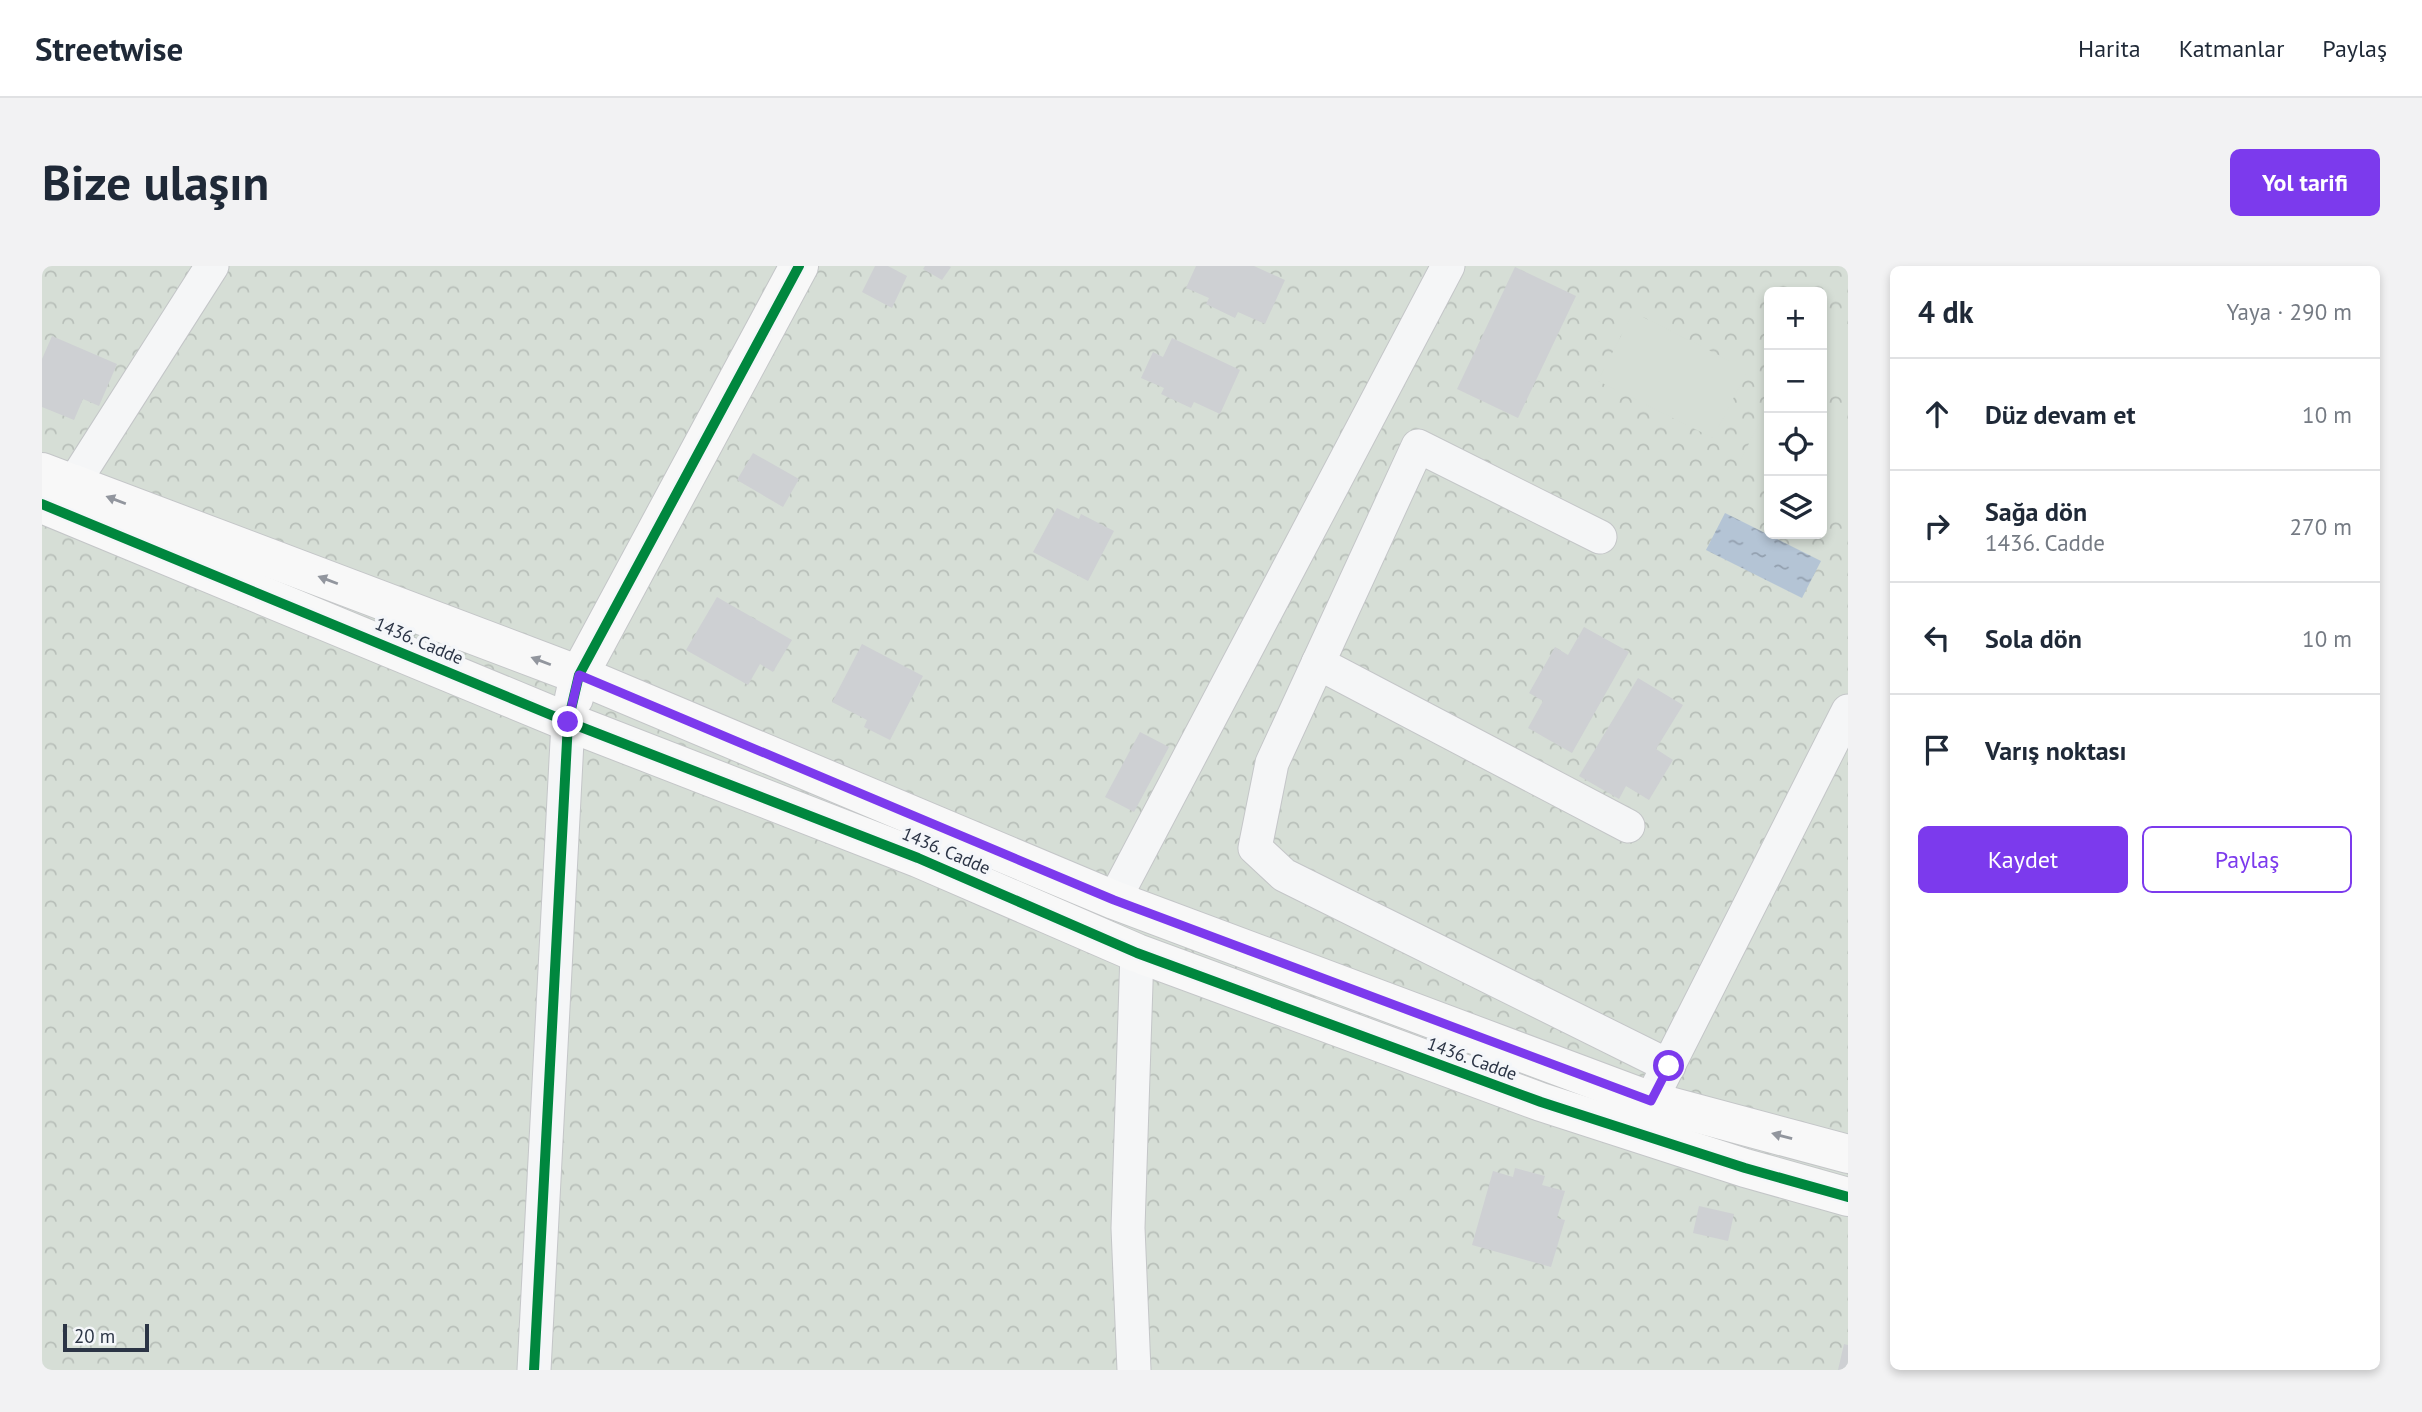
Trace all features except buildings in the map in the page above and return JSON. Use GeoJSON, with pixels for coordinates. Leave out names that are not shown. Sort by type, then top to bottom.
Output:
{"type":"FeatureCollection","features":[{"type":"Feature","properties":{"kind":"street"},"geometry":{"type":"LineString","coordinates":[[52,486],[212,266]]}},
{"type":"Feature","properties":{"kind":"street"},"geometry":{"type":"LineString","coordinates":[[534,1370],[568,722],[579,675],[799,266]]}},
{"type":"Feature","properties":{"kind":"street"},"geometry":{"type":"LineString","coordinates":[[1114,900],[1448,266]]}},
{"type":"Feature","properties":{"kind":"street"},"geometry":{"type":"LineString","coordinates":[[1600,537],[1418,446],[1272,763],[1255,848],[1284,875],[1669,1066]]}},
{"type":"Feature","properties":{"kind":"street","name":"1436. Cadde"},"geometry":{"type":"LineString","coordinates":[[52,486],[579,675],[1114,900],[1651,1101],[1848,1154]]}},
{"type":"Feature","properties":{"kind":"street","name":"1436. Cadde"},"geometry":{"type":"LineString","coordinates":[[52,486],[568,722],[918,858],[1137,953],[1541,1102],[1745,1168],[1848,1197]]}},
{"type":"Feature","properties":{"kind":"street"},"geometry":{"type":"LineString","coordinates":[[1318,663],[1628,826]]}},
{"type":"Feature","properties":{"kind":"street"},"geometry":{"type":"LineString","coordinates":[[1651,1101],[1848,711]]}},
{"type":"Feature","properties":{"kind":"street"},"geometry":{"type":"LineString","coordinates":[[1134,1370],[1128,1228],[1137,953]]}},
{"type":"Feature","properties":{"kind":"green space"},"geometry":{"type":"Polygon","coordinates":[[[42,266],[1848,266],[1848,1370],[42,1370],[42,266]]]}},
{"type":"Feature","properties":{"kind":"green space"},"geometry":{"type":"Polygon","coordinates":[[[1633,312],[1748,370],[1713,438],[1598,381],[1633,312]]]}},
{"type":"Feature","properties":{"kind":"green space"},"geometry":{"type":"Polygon","coordinates":[[[1827,324],[1848,334],[1848,399],[1827,388],[1827,324]]]}},
{"type":"Feature","properties":{"kind":"green space"},"geometry":{"type":"Polygon","coordinates":[[[1764,414],[1764,476],[1739,463],[1764,414]]]}},
{"type":"Feature","properties":{"kind":"green space"},"geometry":{"type":"Polygon","coordinates":[[[1827,422],[1848,432],[1848,518],[1827,507],[1827,422]]]}},
{"type":"Feature","properties":{"kind":"water"},"geometry":{"type":"Polygon","coordinates":[[[1725,513],[1764,532],[1764,539],[1777,539],[1821,561],[1802,598],[1706,550],[1725,513]]]}},
{"type":"Feature","properties":{"kind":"cycle path"},"geometry":{"type":"LineString","coordinates":[[534,1370],[568,722],[579,675],[799,266]]}},
{"type":"Feature","properties":{"kind":"cycle path"},"geometry":{"type":"LineString","coordinates":[[42,504],[568,722],[918,858],[1137,953],[1541,1102],[1745,1168],[1848,1197]]}},
{"type":"Feature","properties":{"kind":"route"},"geometry":{"type":"LineString","coordinates":[[568,722],[579,675],[1114,900],[1651,1101],[1669,1066]]}}]}
